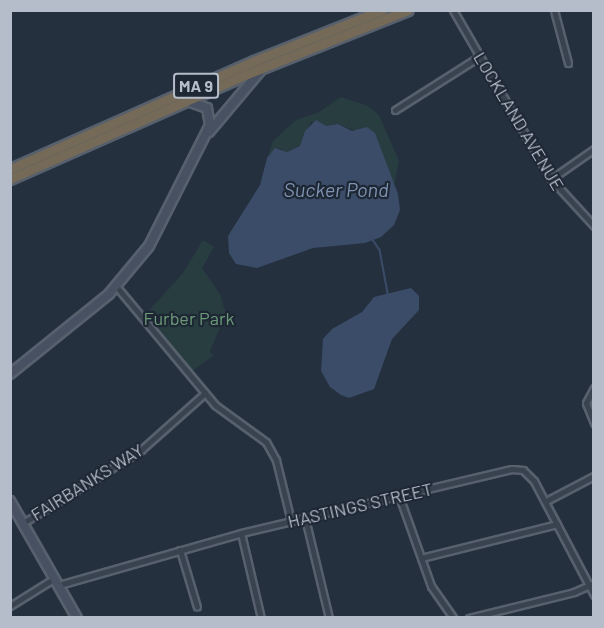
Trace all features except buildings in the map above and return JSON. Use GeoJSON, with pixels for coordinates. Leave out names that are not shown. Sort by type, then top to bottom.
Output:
{"type":"FeatureCollection","features":[{"type":"Feature","properties":{"kind":"highway","name":"MA 9"},"geometry":{"type":"LineString","coordinates":[[11,168],[254,61],[382,10]]}},
{"type":"Feature","properties":{"kind":"highway","name":"MA 9"},"geometry":{"type":"LineString","coordinates":[[10,179],[267,65],[408,10]]}},
{"type":"Feature","properties":{"kind":"main road"},"geometry":{"type":"LineString","coordinates":[[10,374],[116,286],[160,228],[206,135],[267,65]]}},
{"type":"Feature","properties":{"kind":"main road"},"geometry":{"type":"LineString","coordinates":[[187,101],[200,103],[209,112],[206,135]]}},
{"type":"Feature","properties":{"kind":"main road"},"geometry":{"type":"LineString","coordinates":[[10,501],[77,618]]}},
{"type":"Feature","properties":{"kind":"street","name":"LOCKLAND AVENUE"},"geometry":{"type":"LineString","coordinates":[[453,10],[551,179],[594,226]]}},
{"type":"Feature","properties":{"kind":"street"},"geometry":{"type":"LineString","coordinates":[[554,10],[568,63]]}},
{"type":"Feature","properties":{"kind":"street"},"geometry":{"type":"LineString","coordinates":[[395,110],[480,57]]}},
{"type":"Feature","properties":{"kind":"street"},"geometry":{"type":"LineString","coordinates":[[551,179],[594,149]]}},
{"type":"Feature","properties":{"kind":"street"},"geometry":{"type":"LineString","coordinates":[[116,286],[205,393],[226,414],[257,432],[270,448],[291,521]]}},
{"type":"Feature","properties":{"kind":"street"},"geometry":{"type":"LineString","coordinates":[[594,388],[586,403],[594,423]]}},
{"type":"Feature","properties":{"kind":"street","name":"FAIRBANKS WAY"},"geometry":{"type":"LineString","coordinates":[[23,523],[136,454],[205,393]]}},
{"type":"Feature","properties":{"kind":"street","name":"HASTINGS STREET"},"geometry":{"type":"LineString","coordinates":[[10,606],[57,582],[241,533],[518,469],[532,476],[591,585],[594,595]]}},
{"type":"Feature","properties":{"kind":"street"},"geometry":{"type":"LineString","coordinates":[[546,501],[594,476]]}},
{"type":"Feature","properties":{"kind":"street"},"geometry":{"type":"LineString","coordinates":[[399,496],[434,592],[453,618]]}},
{"type":"Feature","properties":{"kind":"street"},"geometry":{"type":"LineString","coordinates":[[306,518],[329,618]]}},
{"type":"Feature","properties":{"kind":"street"},"geometry":{"type":"LineString","coordinates":[[421,558],[557,524]]}},
{"type":"Feature","properties":{"kind":"street"},"geometry":{"type":"LineString","coordinates":[[241,533],[261,618]]}},
{"type":"Feature","properties":{"kind":"street"},"geometry":{"type":"LineString","coordinates":[[180,550],[197,607]]}},
{"type":"Feature","properties":{"kind":"street"},"geometry":{"type":"LineString","coordinates":[[469,618],[591,585]]}},
{"type":"Feature","properties":{"kind":"green space"},"geometry":{"type":"Polygon","coordinates":[[[341,97],[368,106],[379,115],[399,161],[394,186],[375,134],[363,128],[356,131],[338,124],[326,126],[311,122],[300,146],[287,152],[279,148],[267,158],[273,141],[296,120],[319,112],[341,97]]]}},
{"type":"Feature","properties":{"kind":"green space","name":"Furber Park"},"geometry":{"type":"Polygon","coordinates":[[[203,240],[214,247],[202,268],[220,294],[226,314],[210,351],[213,356],[192,371],[145,315],[183,273],[203,240]]]}},
{"type":"Feature","properties":{"kind":"water","name":"Sucker Pond"},"geometry":{"type":"Polygon","coordinates":[[[316,120],[326,126],[338,124],[352,131],[367,127],[375,133],[398,194],[400,210],[394,225],[381,237],[365,243],[313,248],[257,268],[236,264],[229,253],[228,236],[260,185],[267,158],[275,148],[287,152],[300,146],[305,131],[316,120]]]}},
{"type":"Feature","properties":{"kind":"water"},"geometry":{"type":"Polygon","coordinates":[[[411,288],[419,296],[419,310],[392,339],[374,389],[349,398],[330,387],[321,371],[323,339],[332,329],[362,312],[374,297],[411,288]]]}},
{"type":"Feature","properties":{"kind":"waterway"},"geometry":{"type":"LineString","coordinates":[[373,240],[380,250],[388,293]]}}]}
